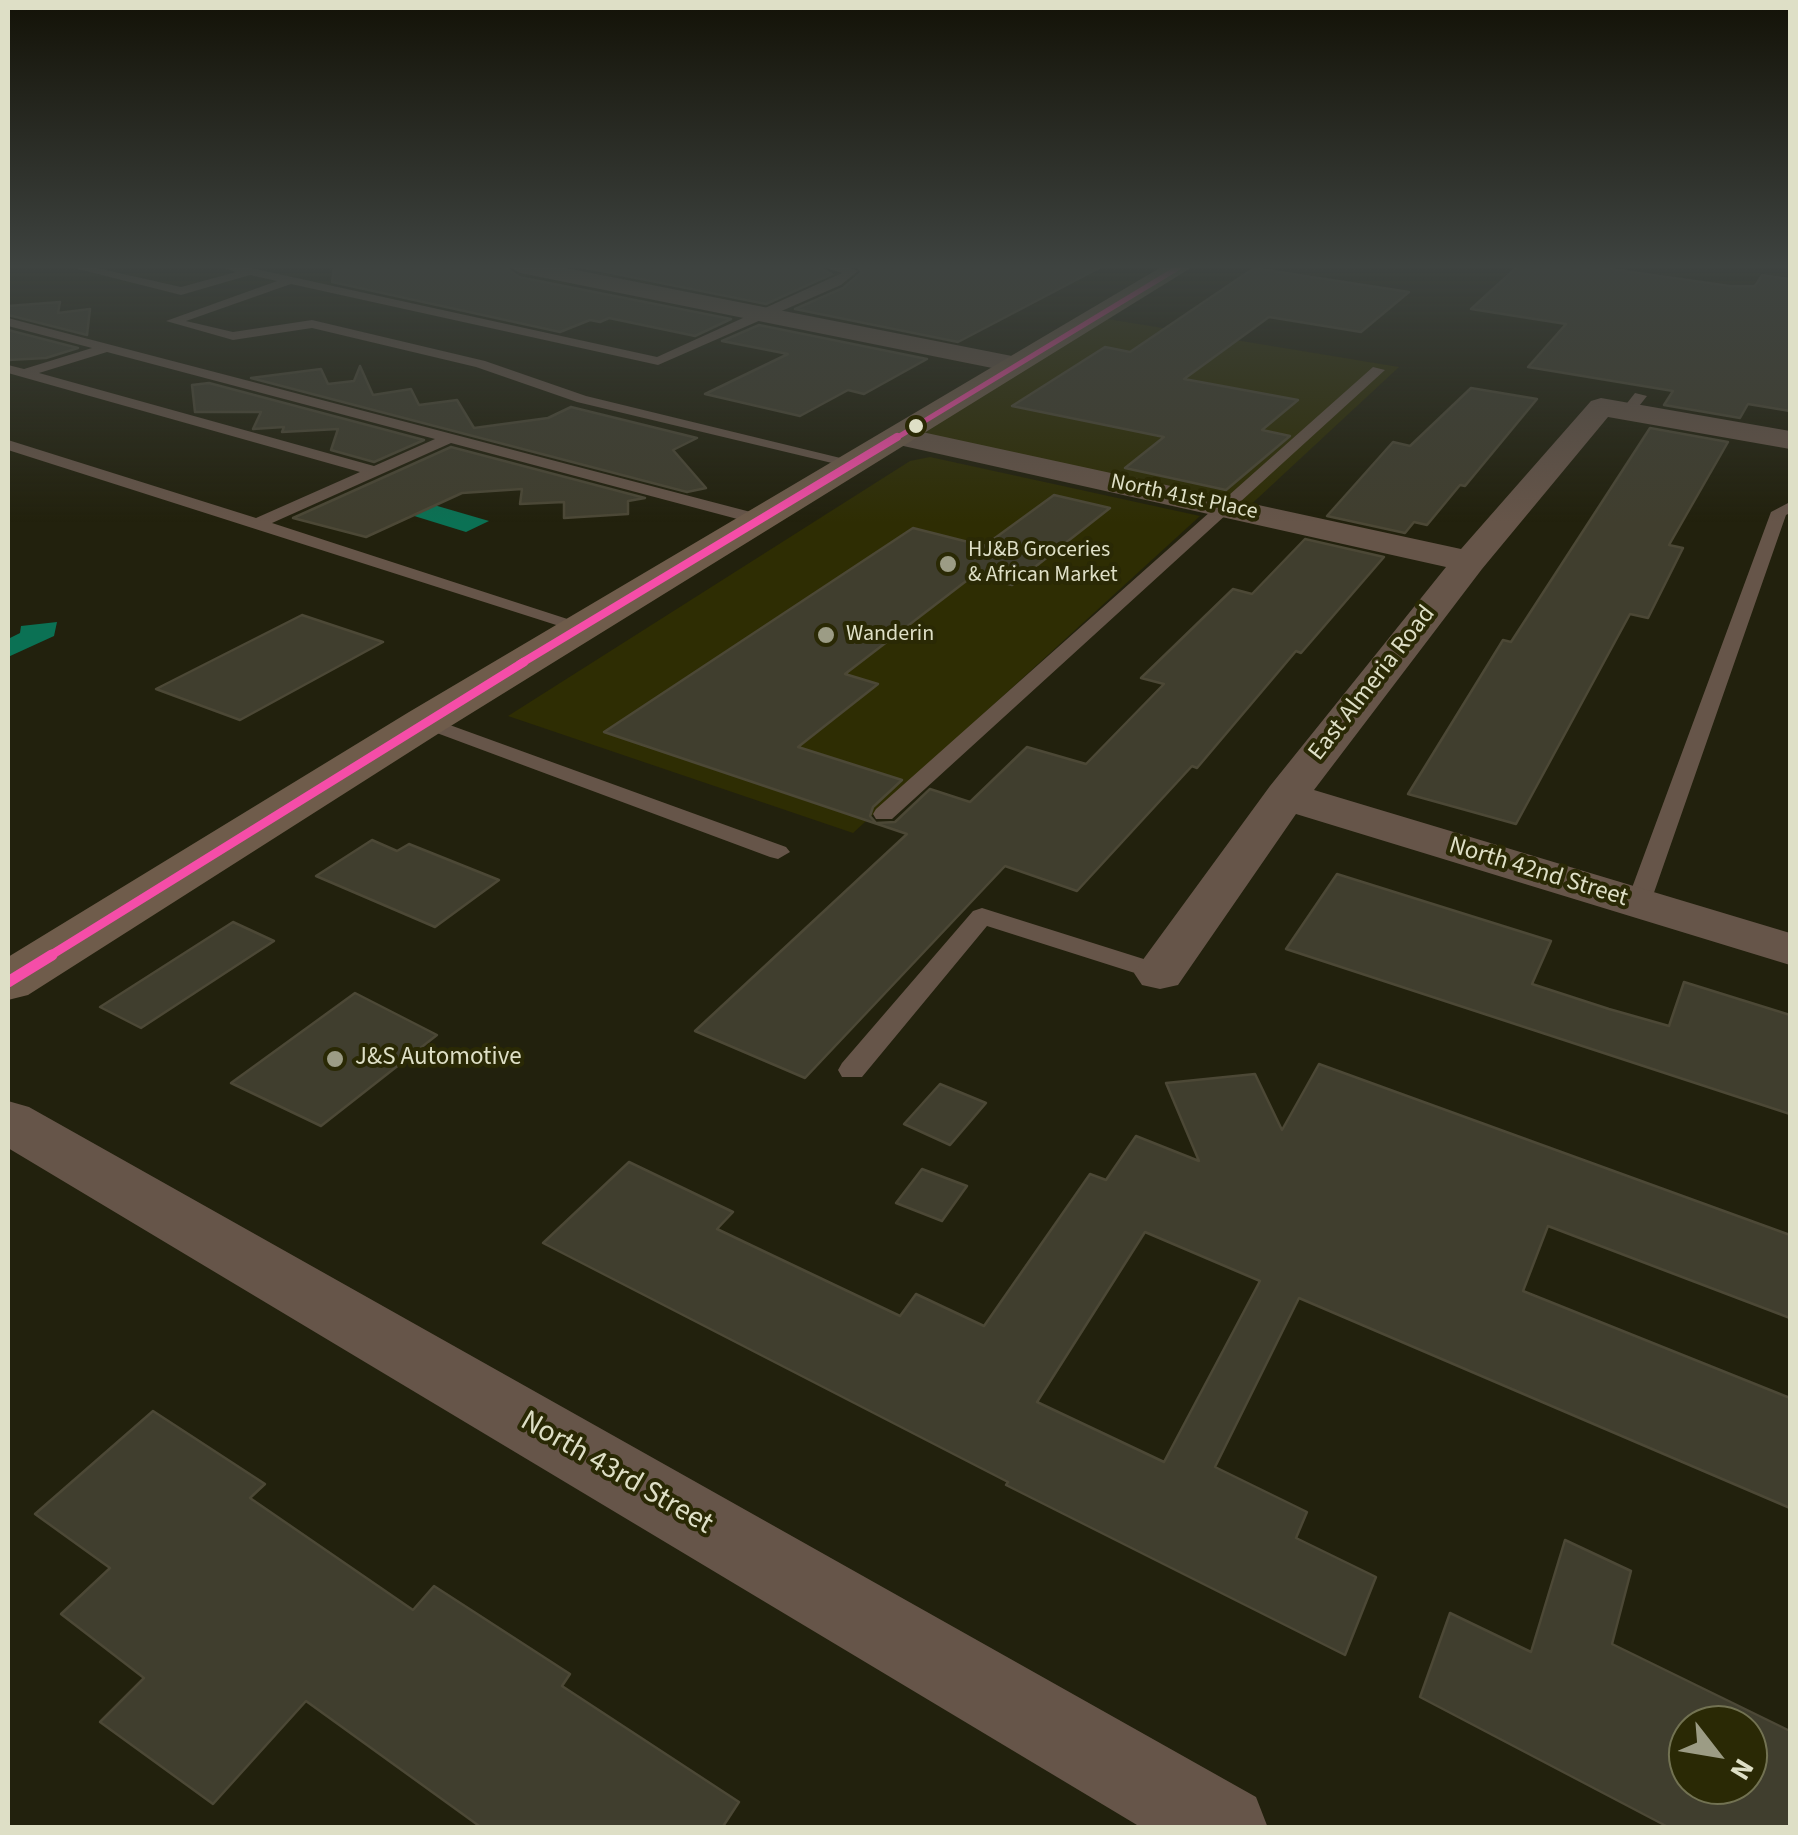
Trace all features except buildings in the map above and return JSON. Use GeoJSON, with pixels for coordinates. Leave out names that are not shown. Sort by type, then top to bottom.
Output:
{"type":"FeatureCollection","features":[{"type":"Feature","properties":{"kind":"main road"},"geometry":{"type":"LineString","coordinates":[[8,982],[425,722],[1038,352]]}},
{"type":"Feature","properties":{"kind":"street"},"geometry":{"type":"LineString","coordinates":[[955,352],[1018,364]]}},
{"type":"Feature","properties":{"kind":"street","name":"East Almeria Road"},"geometry":{"type":"LineString","coordinates":[[1160,972],[1286,796],[1470,560],[1623,405],[1790,440]]}},
{"type":"Feature","properties":{"kind":"street","name":"North 41st Place"},"geometry":{"type":"LineString","coordinates":[[899,436],[1470,560]]}},
{"type":"Feature","properties":{"kind":"street","name":"North 42nd Street"},"geometry":{"type":"LineString","coordinates":[[1286,796],[1790,949]]}},
{"type":"Feature","properties":{"kind":"street","name":"North 43rd Street"},"geometry":{"type":"LineString","coordinates":[[8,1121],[1224,1828]]}},
{"type":"Feature","properties":{"kind":"lane"},"geometry":{"type":"LineString","coordinates":[[8,378],[95,352]]}},
{"type":"Feature","properties":{"kind":"lane"},"geometry":{"type":"LineString","coordinates":[[121,352],[760,520]]}},
{"type":"Feature","properties":{"kind":"lane"},"geometry":{"type":"LineString","coordinates":[[428,352],[480,364],[582,398],[853,464]]}},
{"type":"Feature","properties":{"kind":"lane"},"geometry":{"type":"LineString","coordinates":[[615,352],[658,361],[679,352]]}},
{"type":"Feature","properties":{"kind":"lane"},"geometry":{"type":"LineString","coordinates":[[8,368],[378,472]]}},
{"type":"Feature","properties":{"kind":"lane"},"geometry":{"type":"LineString","coordinates":[[884,814],[1378,370]]}},
{"type":"Feature","properties":{"kind":"lane"},"geometry":{"type":"LineString","coordinates":[[256,524],[450,438]]}},
{"type":"Feature","properties":{"kind":"lane"},"geometry":{"type":"LineString","coordinates":[[8,445],[582,627]]}},
{"type":"Feature","properties":{"kind":"lane"},"geometry":{"type":"LineString","coordinates":[[1638,904],[1779,512],[1790,507]]}},
{"type":"Feature","properties":{"kind":"lane"},"geometry":{"type":"LineString","coordinates":[[425,722],[778,852]]}},
{"type":"Feature","properties":{"kind":"lane"},"geometry":{"type":"LineString","coordinates":[[852,1070],[982,916],[1160,972]]}},
{"type":"Feature","properties":{"kind":"shaded area"},"geometry":{"type":"Polygon","coordinates":[[[1039,352],[1306,352],[1399,367],[1244,511],[899,436],[1039,352]]]}},
{"type":"Feature","properties":{"kind":"shaded area"},"geometry":{"type":"Polygon","coordinates":[[[930,457],[1200,516],[853,833],[508,716],[910,461],[930,457]]]}},
{"type":"Feature","properties":{"kind":"shaded area"},"geometry":{"type":"Polygon","coordinates":[[[434,505],[489,521],[466,532],[411,515],[434,505]]]}},
{"type":"Feature","properties":{"kind":"shaded area"},"geometry":{"type":"Polygon","coordinates":[[[57,622],[54,636],[8,657],[8,639],[20,633],[21,626],[57,622]]]}},
{"type":"Feature","properties":{"kind":"transit line"},"geometry":{"type":"LineString","coordinates":[[8,982],[425,722],[1039,352]]}},
{"type":"Feature","properties":{"kind":"place","name":"HJ&B Groceries & African Market"},"geometry":{"type":"Point","coordinates":[948,564]}},
{"type":"Feature","properties":{"kind":"place","name":"Wanderin"},"geometry":{"type":"Point","coordinates":[826,635]}},
{"type":"Feature","properties":{"kind":"place","name":"J&S Automotive"},"geometry":{"type":"Point","coordinates":[335,1059]}}]}
